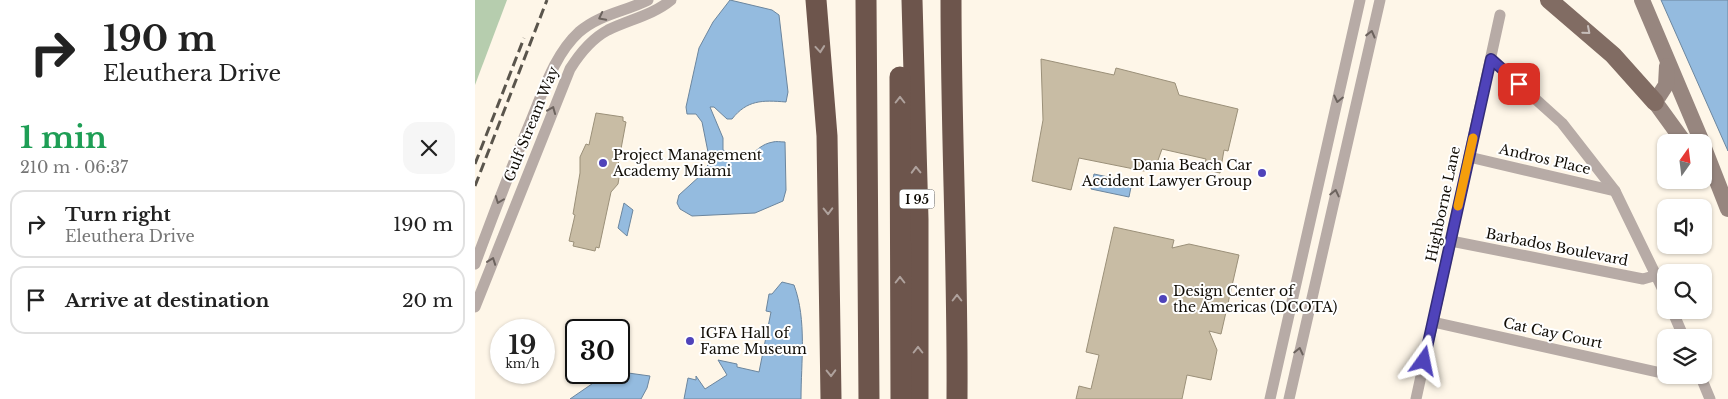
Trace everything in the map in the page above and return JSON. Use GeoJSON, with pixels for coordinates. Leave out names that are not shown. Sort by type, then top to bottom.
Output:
{"type":"FeatureCollection","features":[{"type":"Feature","properties":{"kind":"highway"},"geometry":{"type":"LineString","coordinates":[[816,0],[827,136],[831,399]]}},
{"type":"Feature","properties":{"kind":"highway"},"geometry":{"type":"LineString","coordinates":[[866,0],[869,399]]}},
{"type":"Feature","properties":{"kind":"highway"},"geometry":{"type":"LineString","coordinates":[[880,0],[883,399]]}},
{"type":"Feature","properties":{"kind":"highway"},"geometry":{"type":"LineString","coordinates":[[900,0],[901,399]]}},
{"type":"Feature","properties":{"kind":"highway","name":"I 95"},"geometry":{"type":"LineString","coordinates":[[912,0],[918,219],[918,399]]}},
{"type":"Feature","properties":{"kind":"highway"},"geometry":{"type":"LineString","coordinates":[[951,0],[951,79],[956,194],[957,399]]}},
{"type":"Feature","properties":{"kind":"main road"},"geometry":{"type":"LineString","coordinates":[[1549,0],[1584,28],[1613,55],[1655,102]]}},
{"type":"Feature","properties":{"kind":"street","name":"Gulf Stream Way"},"geometry":{"type":"LineString","coordinates":[[475,264],[521,143],[559,58],[578,33],[591,24],[606,15],[648,0]]}},
{"type":"Feature","properties":{"kind":"street","name":"Gulf Stream Way"},"geometry":{"type":"LineString","coordinates":[[475,307],[570,69],[580,53],[607,31],[646,14],[671,0]]}},
{"type":"Feature","properties":{"kind":"street"},"geometry":{"type":"LineString","coordinates":[[1270,399],[1360,0]]}},
{"type":"Feature","properties":{"kind":"street"},"geometry":{"type":"LineString","coordinates":[[1289,399],[1380,0]]}},
{"type":"Feature","properties":{"kind":"street"},"geometry":{"type":"LineString","coordinates":[[1642,0],[1699,134]]}},
{"type":"Feature","properties":{"kind":"street","name":"Highborne Lane"},"geometry":{"type":"LineString","coordinates":[[1416,399],[1500,14]]}},
{"type":"Feature","properties":{"kind":"street"},"geometry":{"type":"LineString","coordinates":[[1491,59],[1562,123],[1615,191],[1657,275]]}},
{"type":"Feature","properties":{"kind":"street"},"geometry":{"type":"LineString","coordinates":[[1667,61],[1666,85],[1655,102],[1678,134]]}},
{"type":"Feature","properties":{"kind":"street","name":"Andros Place"},"geometry":{"type":"LineString","coordinates":[[1469,157],[1615,191]]}},
{"type":"Feature","properties":{"kind":"street"},"geometry":{"type":"LineString","coordinates":[[1713,171],[1728,209]]}},
{"type":"Feature","properties":{"kind":"street"},"geometry":{"type":"LineString","coordinates":[[1711,189],[1728,221]]}},
{"type":"Feature","properties":{"kind":"street","name":"Barbados Boulevard"},"geometry":{"type":"LineString","coordinates":[[1451,241],[1643,279],[1657,275]]}},
{"type":"Feature","properties":{"kind":"street","name":"Cat Cay Court"},"geometry":{"type":"LineString","coordinates":[[1433,322],[1657,372]]}},
{"type":"Feature","properties":{"kind":"street"},"geometry":{"type":"LineString","coordinates":[[1704,384],[1710,399]]}},
{"type":"Feature","properties":{"kind":"green space"},"geometry":{"type":"Polygon","coordinates":[[[475,0],[507,0],[475,85],[475,0]]]}},
{"type":"Feature","properties":{"kind":"water"},"geometry":{"type":"Polygon","coordinates":[[[730,0],[772,10],[779,15],[788,92],[786,102],[762,101],[749,105],[732,119],[727,119],[714,107],[710,107],[723,138],[723,150],[733,155],[747,156],[766,144],[785,142],[786,190],[783,201],[755,213],[692,216],[680,209],[677,203],[679,195],[701,175],[710,162],[702,122],[696,114],[687,114],[686,107],[699,48],[713,22],[730,0]]]}},
{"type":"Feature","properties":{"kind":"water"},"geometry":{"type":"Polygon","coordinates":[[[1661,0],[1728,0],[1728,151],[1661,0]]]}},
{"type":"Feature","properties":{"kind":"water"},"geometry":{"type":"Polygon","coordinates":[[[1094,174],[1132,182],[1129,197],[1091,189],[1094,174]]]}},
{"type":"Feature","properties":{"kind":"water"},"geometry":{"type":"Polygon","coordinates":[[[624,203],[633,210],[627,236],[618,228],[624,203]]]}},
{"type":"Feature","properties":{"kind":"water"},"geometry":{"type":"Polygon","coordinates":[[[782,282],[794,285],[801,312],[801,399],[684,399],[688,378],[696,380],[696,376],[705,389],[727,375],[718,360],[759,372],[771,312],[766,311],[769,294],[772,294],[782,282]]]}},
{"type":"Feature","properties":{"kind":"water"},"geometry":{"type":"Polygon","coordinates":[[[630,373],[650,376],[647,388],[641,399],[570,399],[592,384],[630,384],[630,373]]]}},
{"type":"Feature","properties":{"kind":"building"},"geometry":{"type":"Polygon","coordinates":[[[1041,59],[1114,75],[1116,68],[1175,83],[1179,95],[1238,109],[1228,151],[1224,150],[1220,173],[1204,169],[1206,159],[1162,149],[1157,163],[1144,171],[1079,158],[1071,190],[1032,181],[1043,120],[1041,59]]]}},
{"type":"Feature","properties":{"kind":"building"},"geometry":{"type":"Polygon","coordinates":[[[596,113],[623,117],[623,121],[626,122],[618,165],[618,184],[611,192],[599,248],[596,247],[595,251],[573,246],[574,242],[569,241],[575,215],[573,214],[580,173],[580,157],[586,144],[589,145],[596,113]]]}},
{"type":"Feature","properties":{"kind":"building","name":"Design Center of the Americas (DCOTA)"},"geometry":{"type":"Polygon","coordinates":[[[1114,227],[1174,240],[1172,248],[1189,244],[1239,255],[1221,334],[1209,331],[1217,350],[1211,380],[1187,375],[1182,399],[1076,399],[1079,386],[1091,389],[1099,355],[1086,352],[1114,227]]]}},
{"type":"Feature","properties":{"kind":"railway"},"geometry":{"type":"LineString","coordinates":[[475,186],[547,0]]}},
{"type":"Feature","properties":{"kind":"railway"},"geometry":{"type":"LineString","coordinates":[[475,164],[524,38]]}},
{"type":"Feature","properties":{"kind":"slow traffic"},"geometry":{"type":"LineString","coordinates":[[1458,206],[1473,138]]}},
{"type":"Feature","properties":{"kind":"place","name":"Project Management Academy Miami"},"geometry":{"type":"Point","coordinates":[603,163]}},
{"type":"Feature","properties":{"kind":"place","name":"Dania Beach Car Accident Lawyer Group"},"geometry":{"type":"Point","coordinates":[1262,173]}},
{"type":"Feature","properties":{"kind":"place","name":"Design Center of the Americas (DCOTA)"},"geometry":{"type":"Point","coordinates":[1163,299]}},
{"type":"Feature","properties":{"kind":"place","name":"IGFA Hall of Fame Museum"},"geometry":{"type":"Point","coordinates":[690,341]}},
{"type":"Feature","properties":{"kind":"route"},"geometry":{"type":"LineString","coordinates":[[1424,361],[1491,59],[1519,84]]}}]}
